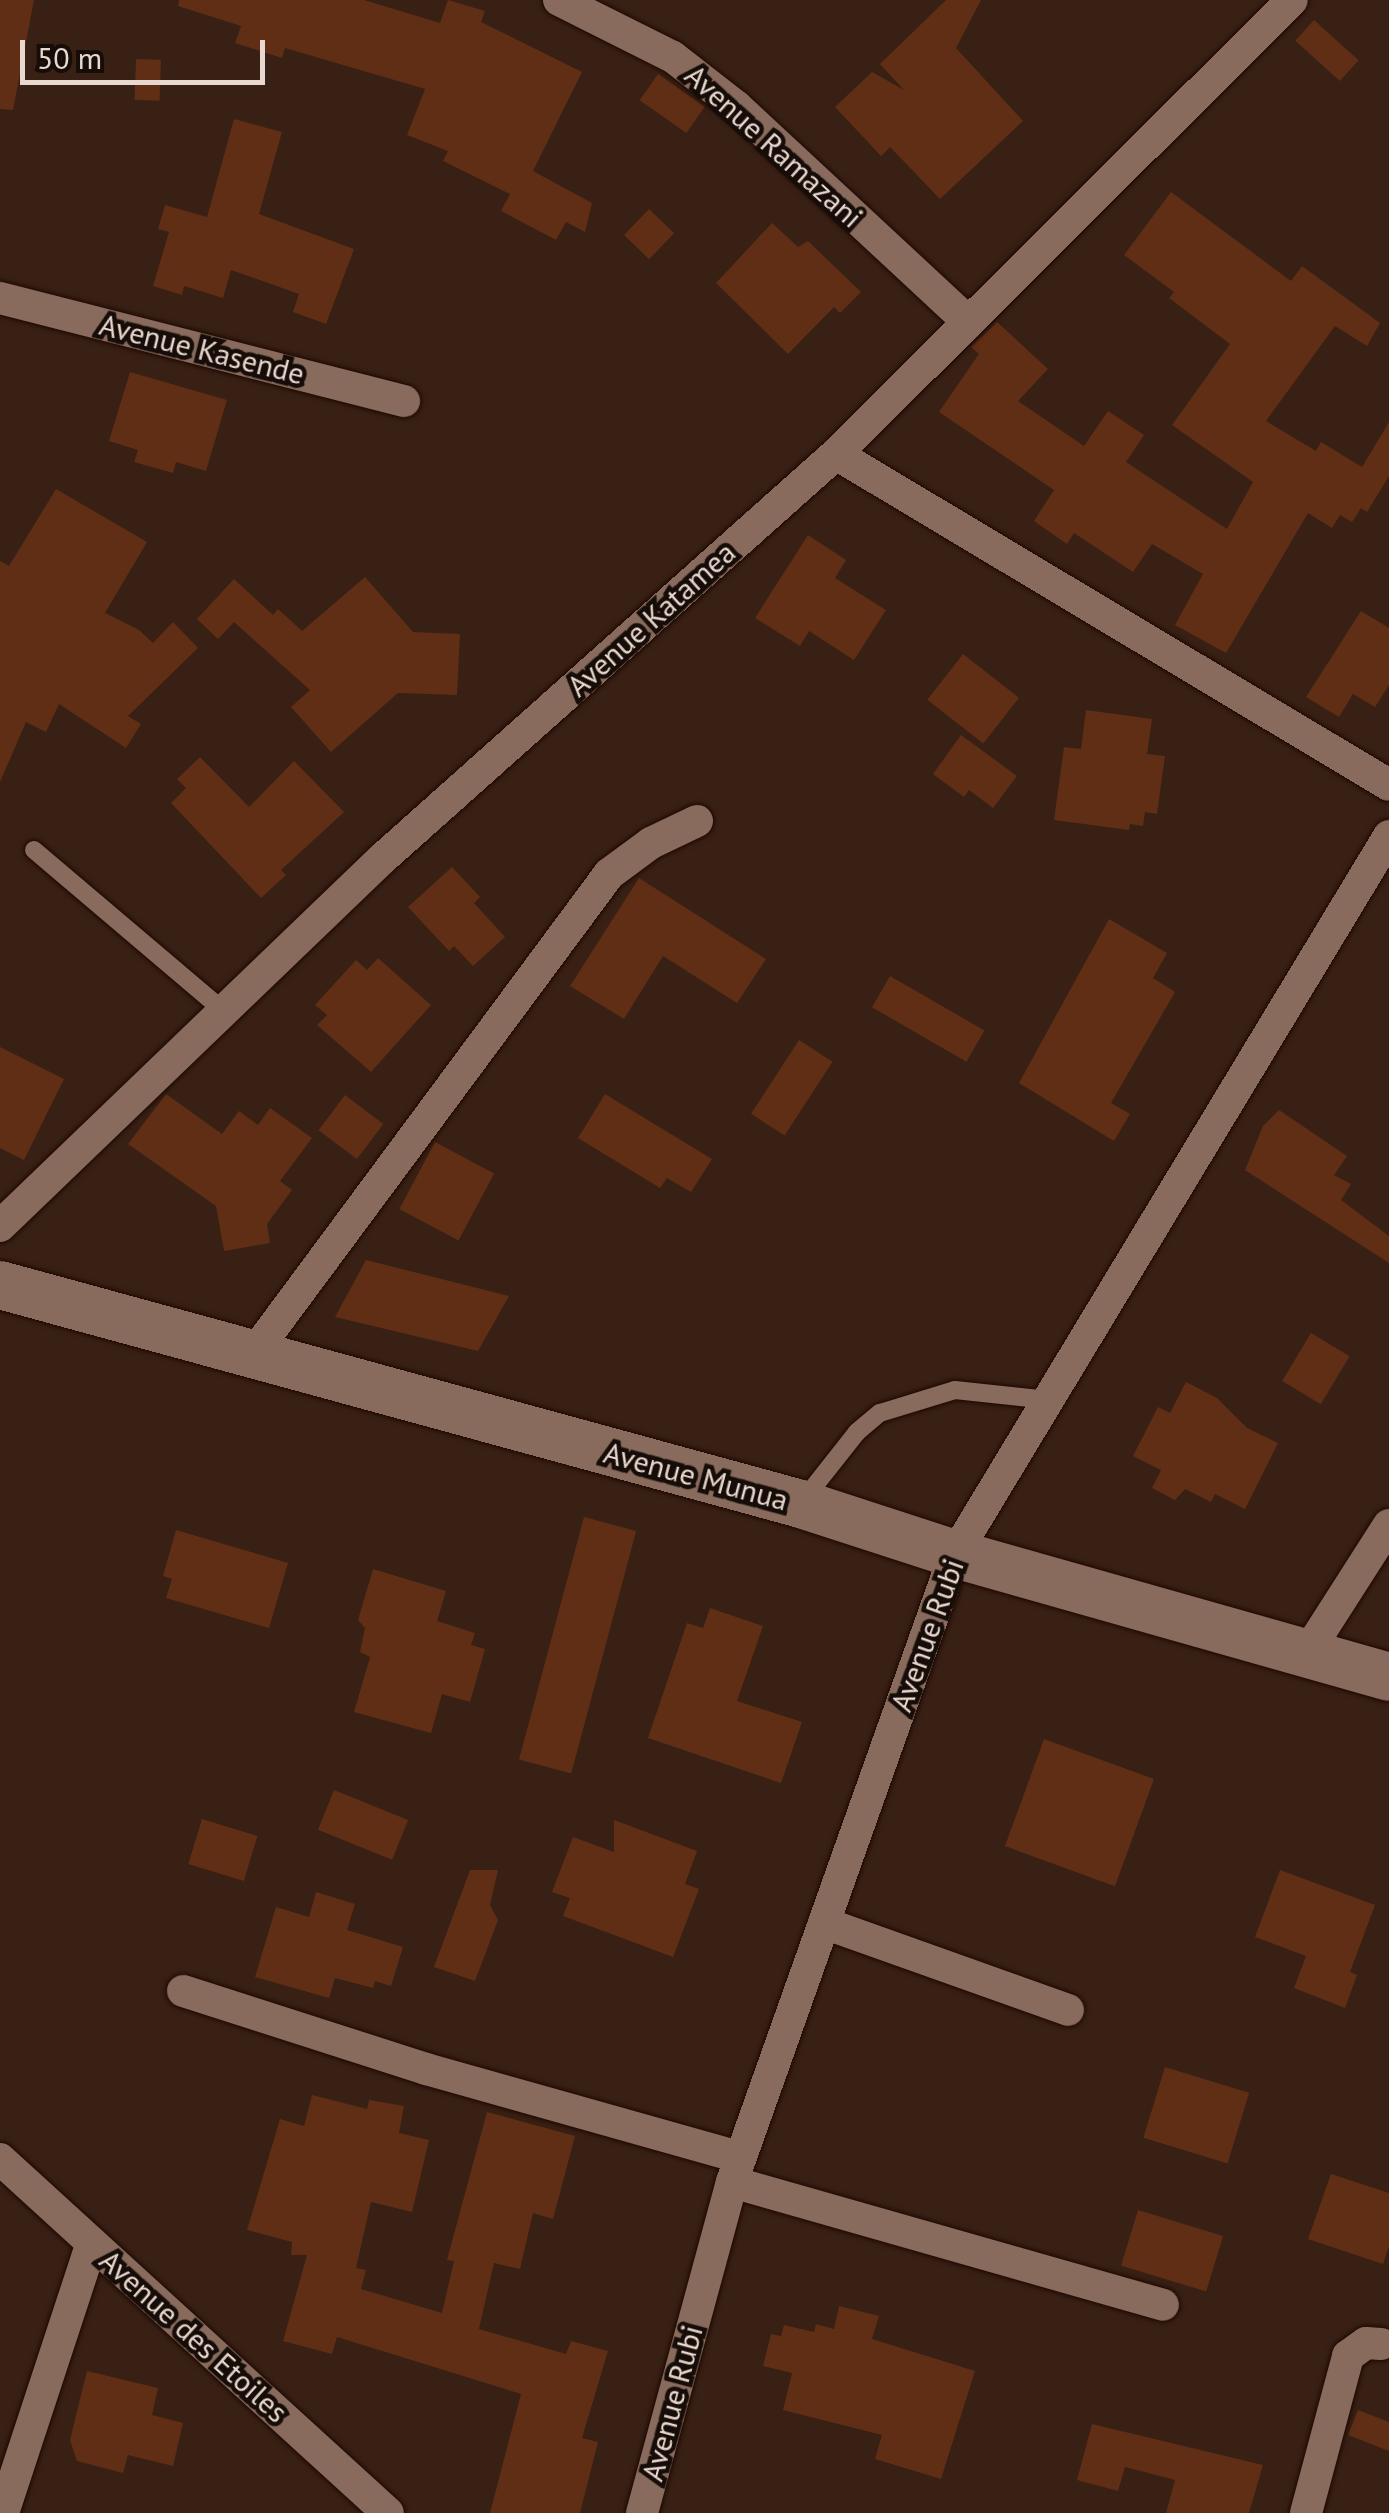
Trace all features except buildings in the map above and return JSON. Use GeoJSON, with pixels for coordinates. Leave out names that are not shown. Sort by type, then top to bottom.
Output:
{"type":"FeatureCollection","features":[{"type":"Feature","properties":{"kind":"main road","name":"Avenue Munua"},"geometry":{"type":"LineString","coordinates":[[0,1286],[801,1504],[955,1554],[1389,1678]]}},
{"type":"Feature","properties":{"kind":"street","name":"Avenue Ramazani"},"geometry":{"type":"LineString","coordinates":[[559,0],[673,57],[724,97],[968,322]]}},
{"type":"Feature","properties":{"kind":"street","name":"Avenue Katamea"},"geometry":{"type":"LineString","coordinates":[[0,1226],[383,858],[836,454],[1292,0]]}},
{"type":"Feature","properties":{"kind":"street","name":"Avenue Kasende"},"geometry":{"type":"LineString","coordinates":[[0,298],[404,401]]}},
{"type":"Feature","properties":{"kind":"street"},"geometry":{"type":"LineString","coordinates":[[836,454],[1389,785]]}},
{"type":"Feature","properties":{"kind":"street"},"geometry":{"type":"LineString","coordinates":[[252,1357],[609,874],[650,844],[697,820]]}},
{"type":"Feature","properties":{"kind":"street","name":"Avenue Rubi"},"geometry":{"type":"LineString","coordinates":[[642,2513],[736,2170],[955,1554],[1389,836]]}},
{"type":"Feature","properties":{"kind":"street"},"geometry":{"type":"LineString","coordinates":[[1307,1653],[1389,1525]]}},
{"type":"Feature","properties":{"kind":"street"},"geometry":{"type":"LineString","coordinates":[[824,1923],[1068,2010]]}},
{"type":"Feature","properties":{"kind":"street"},"geometry":{"type":"LineString","coordinates":[[183,1991],[1163,2305]]}},
{"type":"Feature","properties":{"kind":"street","name":"Avenue des Etoiles"},"geometry":{"type":"LineString","coordinates":[[0,2159],[388,2513]]}},
{"type":"Feature","properties":{"kind":"street"},"geometry":{"type":"LineString","coordinates":[[4,2513],[92,2243]]}},
{"type":"Feature","properties":{"kind":"street"},"geometry":{"type":"LineString","coordinates":[[1306,2513],[1348,2356],[1366,2343],[1381,2344]]}},
{"type":"Feature","properties":{"kind":"lane"},"geometry":{"type":"LineString","coordinates":[[34,850],[224,1011]]}},
{"type":"Feature","properties":{"kind":"lane"},"geometry":{"type":"LineString","coordinates":[[801,1504],[856,1432],[880,1413],[955,1390],[1048,1400]]}}]}
